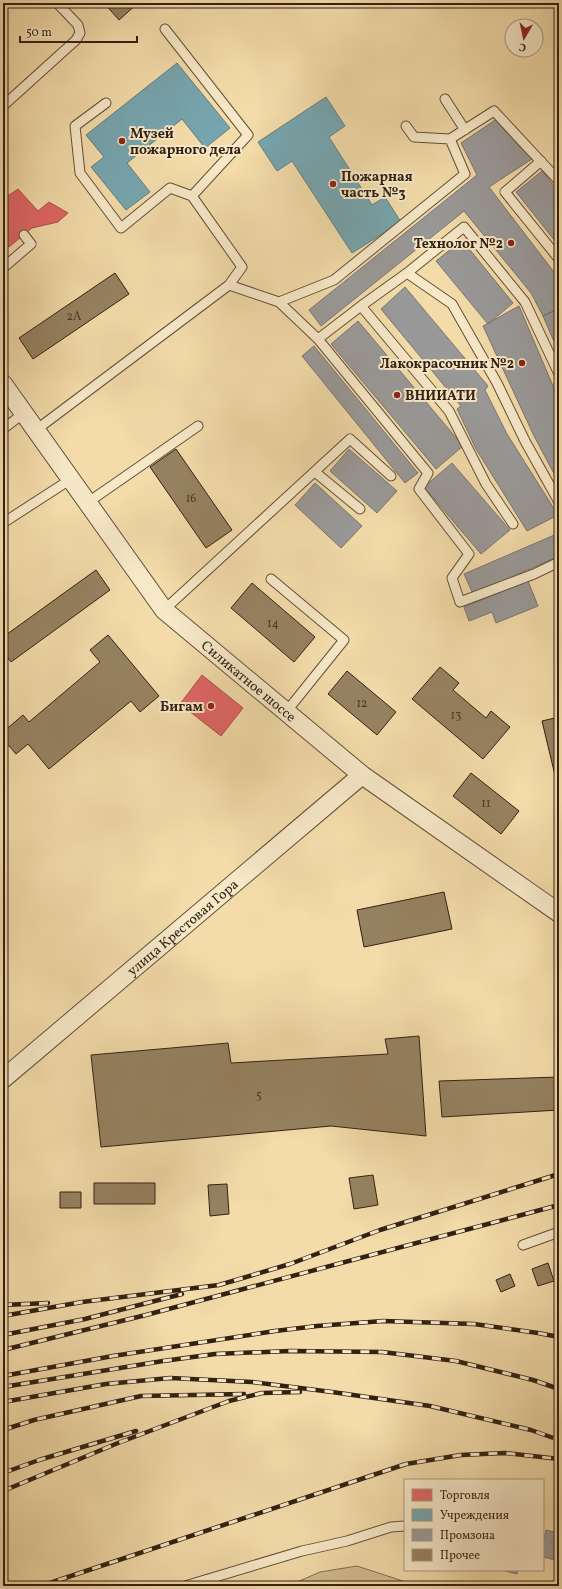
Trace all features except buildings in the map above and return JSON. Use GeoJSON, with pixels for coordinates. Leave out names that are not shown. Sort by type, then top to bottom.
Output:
{"type":"FeatureCollection","features":[{"type":"Feature","properties":{"kind":"street","name":"Силикатное шоссе"},"geometry":{"type":"LineString","coordinates":[[3,384],[164,610],[362,774],[559,914]]}},
{"type":"Feature","properties":{"kind":"street","name":"улица Крестовая Гора"},"geometry":{"type":"LineString","coordinates":[[3,1079],[362,774]]}},
{"type":"Feature","properties":{"kind":"lane"},"geometry":{"type":"LineString","coordinates":[[3,106],[76,40],[80,33],[78,25],[57,3]]}},
{"type":"Feature","properties":{"kind":"lane"},"geometry":{"type":"LineString","coordinates":[[165,29],[248,135],[192,196]]}},
{"type":"Feature","properties":{"kind":"lane"},"geometry":{"type":"LineString","coordinates":[[444,99],[465,130]]}},
{"type":"Feature","properties":{"kind":"lane"},"geometry":{"type":"LineString","coordinates":[[36,430],[229,286],[242,267],[192,196],[170,188],[121,228],[80,173],[75,126],[106,103]]}},
{"type":"Feature","properties":{"kind":"lane"},"geometry":{"type":"LineString","coordinates":[[406,126],[414,138],[450,140],[494,111],[559,181]]}},
{"type":"Feature","properties":{"kind":"lane"},"geometry":{"type":"LineString","coordinates":[[279,302],[334,280],[465,174],[450,140]]}},
{"type":"Feature","properties":{"kind":"lane"},"geometry":{"type":"LineString","coordinates":[[541,162],[505,192],[559,259]]}},
{"type":"Feature","properties":{"kind":"lane"},"geometry":{"type":"LineString","coordinates":[[318,340],[361,306],[407,273],[464,227],[525,302],[559,374]]}},
{"type":"Feature","properties":{"kind":"lane"},"geometry":{"type":"LineString","coordinates":[[3,268],[31,244],[24,235]]}},
{"type":"Feature","properties":{"kind":"lane"},"geometry":{"type":"LineString","coordinates":[[407,273],[452,304],[497,384],[524,441],[559,502]]}},
{"type":"Feature","properties":{"kind":"lane"},"geometry":{"type":"LineString","coordinates":[[229,286],[279,302],[318,340],[428,473],[418,489],[469,554],[452,578],[460,602],[534,574],[559,562]]}},
{"type":"Feature","properties":{"kind":"lane"},"geometry":{"type":"LineString","coordinates":[[361,306],[449,411],[486,484],[513,524]]}},
{"type":"Feature","properties":{"kind":"lane"},"geometry":{"type":"LineString","coordinates":[[3,429],[24,414]]}},
{"type":"Feature","properties":{"kind":"lane"},"geometry":{"type":"LineString","coordinates":[[87,503],[198,426]]}},
{"type":"Feature","properties":{"kind":"lane"},"geometry":{"type":"LineString","coordinates":[[164,610],[350,439],[391,476]]}},
{"type":"Feature","properties":{"kind":"lane"},"geometry":{"type":"LineString","coordinates":[[315,472],[360,509]]}},
{"type":"Feature","properties":{"kind":"lane"},"geometry":{"type":"LineString","coordinates":[[3,523],[71,479]]}},
{"type":"Feature","properties":{"kind":"lane"},"geometry":{"type":"LineString","coordinates":[[271,579],[344,640],[286,712]]}},
{"type":"Feature","properties":{"kind":"lane"},"geometry":{"type":"LineString","coordinates":[[522,1244],[559,1232]]}},
{"type":"Feature","properties":{"kind":"lane"},"geometry":{"type":"LineString","coordinates":[[185,1586],[302,1551],[347,1541],[391,1527],[404,1526]]}},
{"type":"Feature","properties":{"kind":"shaded area"},"geometry":{"type":"Polygon","coordinates":[[[357,1566],[409,1583],[430,1586],[288,1586],[320,1572],[357,1566]]]}},
{"type":"Feature","properties":{"kind":"railway"},"geometry":{"type":"LineString","coordinates":[[3,1316],[82,1302],[219,1285],[290,1264],[380,1230],[559,1174]]}},
{"type":"Feature","properties":{"kind":"railway"},"geometry":{"type":"LineString","coordinates":[[3,1350],[146,1315],[559,1205]]}},
{"type":"Feature","properties":{"kind":"railway"},"geometry":{"type":"LineString","coordinates":[[3,1335],[85,1319],[182,1294]]}},
{"type":"Feature","properties":{"kind":"railway"},"geometry":{"type":"LineString","coordinates":[[3,1305],[48,1303]]}},
{"type":"Feature","properties":{"kind":"railway"},"geometry":{"type":"LineString","coordinates":[[3,1376],[113,1356],[275,1331],[383,1321],[474,1324],[559,1337]]}},
{"type":"Feature","properties":{"kind":"railway"},"geometry":{"type":"LineString","coordinates":[[3,1387],[215,1354],[290,1351],[382,1352],[456,1361],[533,1380],[559,1389]]}},
{"type":"Feature","properties":{"kind":"railway"},"geometry":{"type":"LineString","coordinates":[[3,1402],[106,1384],[170,1378],[252,1382],[430,1406],[531,1430],[559,1440]]}},
{"type":"Feature","properties":{"kind":"railway"},"geometry":{"type":"LineString","coordinates":[[3,1491],[118,1443],[229,1401],[262,1393],[300,1392]]}},
{"type":"Feature","properties":{"kind":"railway"},"geometry":{"type":"LineString","coordinates":[[3,1430],[34,1420],[141,1396],[244,1394]]}},
{"type":"Feature","properties":{"kind":"railway"},"geometry":{"type":"LineString","coordinates":[[3,1473],[39,1460],[136,1431]]}},
{"type":"Feature","properties":{"kind":"railway"},"geometry":{"type":"LineString","coordinates":[[41,1586],[406,1464],[461,1455],[505,1453],[559,1459]]}},
{"type":"Feature","properties":{"kind":"place","name":"Музей пожарного дела"},"geometry":{"type":"Point","coordinates":[122,141]}},
{"type":"Feature","properties":{"kind":"place","name":"Пожарная часть №3"},"geometry":{"type":"Point","coordinates":[333,184]}},
{"type":"Feature","properties":{"kind":"place","name":"Технолог №2"},"geometry":{"type":"Point","coordinates":[511,243]}},
{"type":"Feature","properties":{"kind":"place","name":"Лакокрасочник №2"},"geometry":{"type":"Point","coordinates":[522,363]}},
{"type":"Feature","properties":{"kind":"place","name":"ВНИИАТИ"},"geometry":{"type":"Point","coordinates":[397,395]}},
{"type":"Feature","properties":{"kind":"place","name":"Бигам"},"geometry":{"type":"Point","coordinates":[211,706]}}]}
